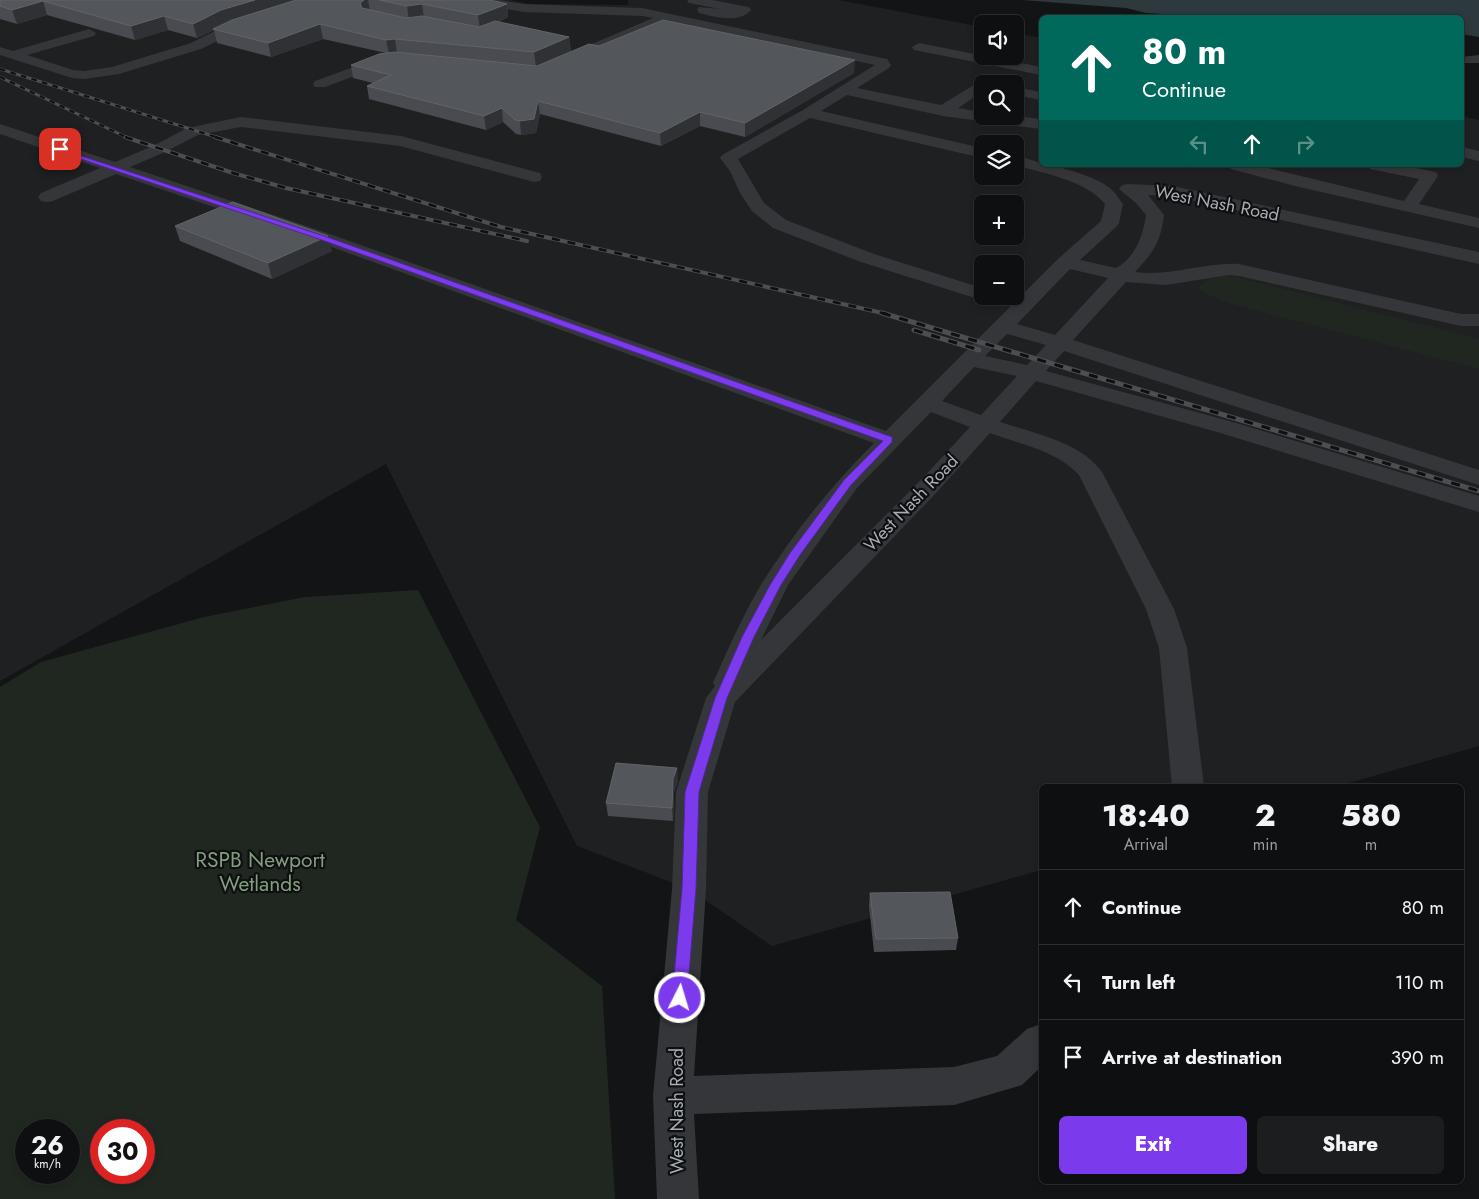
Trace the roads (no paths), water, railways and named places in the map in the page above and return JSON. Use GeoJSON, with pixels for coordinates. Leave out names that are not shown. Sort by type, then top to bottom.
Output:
{"type":"FeatureCollection","features":[{"type":"Feature","properties":{"kind":"street"},"geometry":{"type":"LineString","coordinates":[[7,53],[72,74],[84,75],[114,71],[196,46],[230,29],[322,0]]}},
{"type":"Feature","properties":{"kind":"street"},"geometry":{"type":"LineString","coordinates":[[478,0],[508,6],[543,9],[646,4],[664,10],[882,62],[884,65],[808,113],[728,158],[737,167],[752,203],[766,215],[780,223],[807,236],[882,263],[974,292]]}},
{"type":"Feature","properties":{"kind":"street"},"geometry":{"type":"LineString","coordinates":[[680,6],[734,15],[745,10],[693,0]]}},
{"type":"Feature","properties":{"kind":"street"},"geometry":{"type":"LineString","coordinates":[[522,18],[543,9]]}},
{"type":"Feature","properties":{"kind":"street"},"geometry":{"type":"LineString","coordinates":[[555,65],[664,10]]}},
{"type":"Feature","properties":{"kind":"street"},"geometry":{"type":"LineString","coordinates":[[7,53],[89,33]]}},
{"type":"Feature","properties":{"kind":"street"},"geometry":{"type":"LineString","coordinates":[[920,47],[1039,71]]}},
{"type":"Feature","properties":{"kind":"street"},"geometry":{"type":"LineString","coordinates":[[320,84],[378,61],[404,59]]}},
{"type":"Feature","properties":{"kind":"street"},"geometry":{"type":"LineString","coordinates":[[1464,60],[1479,59]]}},
{"type":"Feature","properties":{"kind":"street"},"geometry":{"type":"LineString","coordinates":[[844,90],[943,111],[974,115]]}},
{"type":"Feature","properties":{"kind":"street"},"geometry":{"type":"LineString","coordinates":[[943,111],[974,91]]}},
{"type":"Feature","properties":{"kind":"street"},"geometry":{"type":"LineString","coordinates":[[1024,93],[1039,96]]}},
{"type":"Feature","properties":{"kind":"street"},"geometry":{"type":"LineString","coordinates":[[808,113],[974,151]]}},
{"type":"Feature","properties":{"kind":"street"},"geometry":{"type":"LineString","coordinates":[[1024,121],[1039,124]]}},
{"type":"Feature","properties":{"kind":"street"},"geometry":{"type":"LineString","coordinates":[[46,197],[159,149],[193,131],[241,122],[401,141],[534,178]]}},
{"type":"Feature","properties":{"kind":"street"},"geometry":{"type":"LineString","coordinates":[[0,129],[321,237],[889,440]]}},
{"type":"Feature","properties":{"kind":"street"},"geometry":{"type":"LineString","coordinates":[[1464,153],[1479,156]]}},
{"type":"Feature","properties":{"kind":"street"},"geometry":{"type":"LineString","coordinates":[[721,698],[748,637],[775,585],[848,482],[968,360],[1024,307],[1066,262],[1110,222],[1114,204],[1104,192],[1084,181],[1024,163]]}},
{"type":"Feature","properties":{"kind":"street"},"geometry":{"type":"LineString","coordinates":[[1244,167],[1295,181],[1479,223]]}},
{"type":"Feature","properties":{"kind":"street"},"geometry":{"type":"LineString","coordinates":[[1386,167],[1430,176],[1408,206]]}},
{"type":"Feature","properties":{"kind":"street"},"geometry":{"type":"LineString","coordinates":[[1084,181],[1110,183],[1128,189]]}},
{"type":"Feature","properties":{"kind":"street","name":"West Nash Road"},"geometry":{"type":"LineString","coordinates":[[678,1199],[673,1096],[689,889],[692,792],[721,698],[928,487],[1147,246],[1153,230],[1155,215],[1142,199],[1128,189]]}},
{"type":"Feature","properties":{"kind":"street","name":"West Nash Road"},"geometry":{"type":"LineString","coordinates":[[1128,189],[1173,191],[1479,258]]}},
{"type":"Feature","properties":{"kind":"street"},"geometry":{"type":"LineString","coordinates":[[1066,262],[1148,278],[1177,278],[1211,270],[1239,270],[1461,320],[1479,320]]}},
{"type":"Feature","properties":{"kind":"street"},"geometry":{"type":"LineString","coordinates":[[1018,305],[1024,307]]}},
{"type":"Feature","properties":{"kind":"street"},"geometry":{"type":"LineString","coordinates":[[1004,326],[1101,354],[1375,446],[1479,478]]}},
{"type":"Feature","properties":{"kind":"street"},"geometry":{"type":"LineString","coordinates":[[968,360],[1005,366],[1216,425],[1479,504]]}},
{"type":"Feature","properties":{"kind":"street"},"geometry":{"type":"LineString","coordinates":[[926,403],[1067,453],[1080,461],[1090,472],[1160,609],[1174,648],[1188,784]]}},
{"type":"Feature","properties":{"kind":"street"},"geometry":{"type":"LineString","coordinates":[[673,1096],[954,1086],[1008,1072],[1039,1044]]}},
{"type":"Feature","properties":{"kind":"railway"},"geometry":{"type":"LineString","coordinates":[[0,69],[219,138]]}},
{"type":"Feature","properties":{"kind":"railway"},"geometry":{"type":"LineString","coordinates":[[0,77],[128,138]]}},
{"type":"Feature","properties":{"kind":"railway"},"geometry":{"type":"LineString","coordinates":[[215,137],[501,227],[887,314]]}},
{"type":"Feature","properties":{"kind":"railway"},"geometry":{"type":"LineString","coordinates":[[128,138],[233,173],[286,188],[527,241]]}},
{"type":"Feature","properties":{"kind":"railway"},"geometry":{"type":"LineString","coordinates":[[882,313],[1479,491]]}},
{"type":"Feature","properties":{"kind":"railway"},"geometry":{"type":"LineString","coordinates":[[914,330],[979,350]]}},
{"type":"Feature","properties":{"kind":"park label","name":"RSPB Newport Wetlands"},"geometry":{"type":"Point","coordinates":[260,872]}}]}
